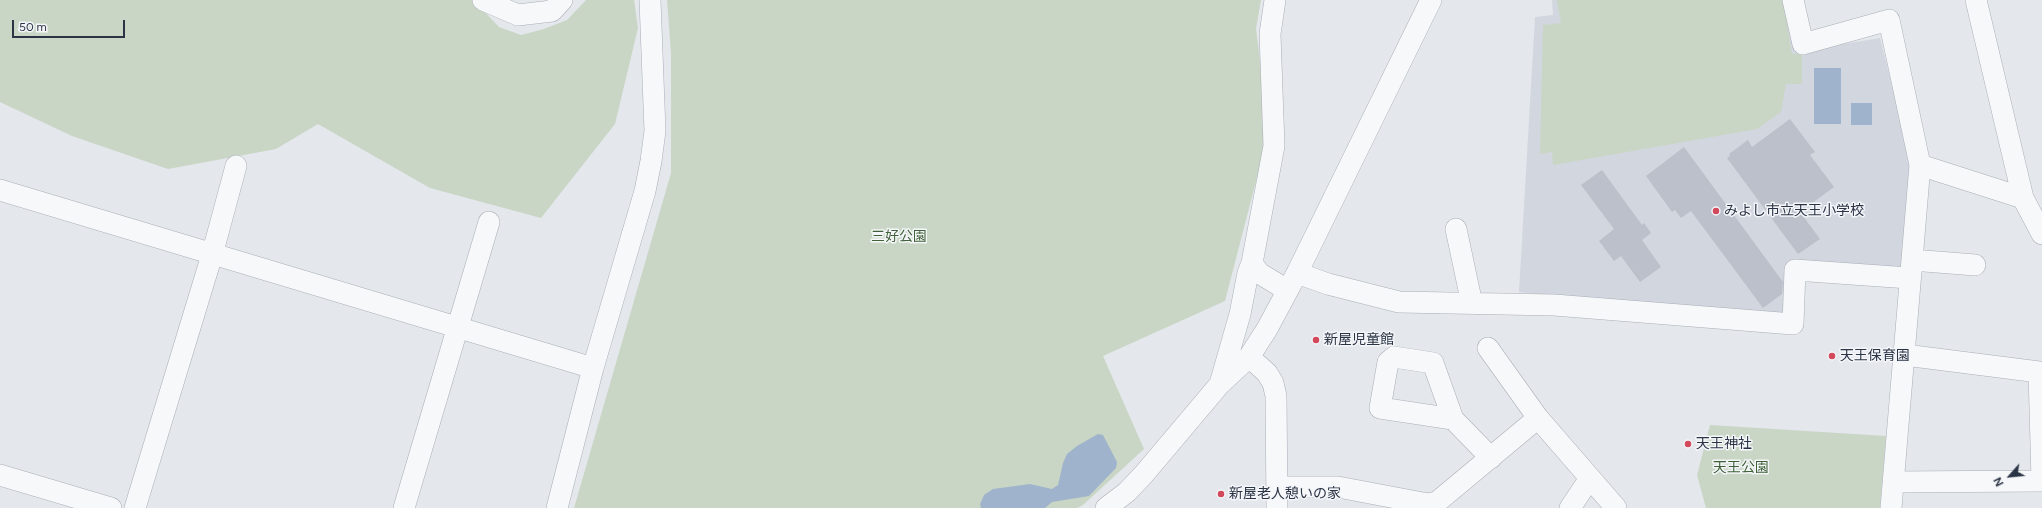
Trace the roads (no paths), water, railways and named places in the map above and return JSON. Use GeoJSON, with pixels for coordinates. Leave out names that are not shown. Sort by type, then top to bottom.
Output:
{"type":"FeatureCollection","features":[{"type":"Feature","properties":{"kind":"street"},"geometry":{"type":"LineString","coordinates":[[483,0],[518,15],[552,11],[562,0]]}},
{"type":"Feature","properties":{"kind":"street"},"geometry":{"type":"LineString","coordinates":[[557,508],[593,368],[645,191],[651,161],[655,131],[650,0]]}},
{"type":"Feature","properties":{"kind":"street"},"geometry":{"type":"LineString","coordinates":[[1220,384],[1240,314],[1248,273],[1252,263],[1274,146],[1270,34],[1275,0]]}},
{"type":"Feature","properties":{"kind":"street"},"geometry":{"type":"LineString","coordinates":[[1106,508],[1127,492],[1220,384],[1249,357],[1267,329],[1292,282],[1431,0]]}},
{"type":"Feature","properties":{"kind":"street"},"geometry":{"type":"LineString","coordinates":[[1793,0],[1802,44],[1889,20],[1920,165],[1910,269],[1905,355],[1892,482],[1891,508]]}},
{"type":"Feature","properties":{"kind":"street"},"geometry":{"type":"LineString","coordinates":[[1976,0],[2024,198],[2042,234]]}},
{"type":"Feature","properties":{"kind":"street"},"geometry":{"type":"LineString","coordinates":[[1920,165],[2024,198]]}},
{"type":"Feature","properties":{"kind":"street"},"geometry":{"type":"LineString","coordinates":[[135,508],[212,255],[236,166]]}},
{"type":"Feature","properties":{"kind":"street"},"geometry":{"type":"LineString","coordinates":[[0,190],[212,255],[593,368]]}},
{"type":"Feature","properties":{"kind":"street"},"geometry":{"type":"LineString","coordinates":[[404,508],[489,222]]}},
{"type":"Feature","properties":{"kind":"street"},"geometry":{"type":"LineString","coordinates":[[1456,229],[1472,304]]}},
{"type":"Feature","properties":{"kind":"street"},"geometry":{"type":"LineString","coordinates":[[1252,263],[1259,273],[1292,282],[1328,284],[1399,302],[1554,305],[1793,324],[1796,270],[1910,269],[1974,265]]}},
{"type":"Feature","properties":{"kind":"street"},"geometry":{"type":"LineString","coordinates":[[1488,348],[1538,418],[1616,508]]}},
{"type":"Feature","properties":{"kind":"street"},"geometry":{"type":"LineString","coordinates":[[1892,482],[2042,481],[2039,372],[1905,355]]}},
{"type":"Feature","properties":{"kind":"street"},"geometry":{"type":"LineString","coordinates":[[1249,357],[1267,373],[1273,383],[1276,396],[1277,508]]}},
{"type":"Feature","properties":{"kind":"street"},"geometry":{"type":"LineString","coordinates":[[1278,487],[1338,487],[1428,504],[1437,502],[1538,418]]}},
{"type":"Feature","properties":{"kind":"street"},"geometry":{"type":"LineString","coordinates":[[1453,419],[1491,458]]}},
{"type":"Feature","properties":{"kind":"street"},"geometry":{"type":"LineString","coordinates":[[0,475],[111,508]]}},
{"type":"Feature","properties":{"kind":"street"},"geometry":{"type":"LineString","coordinates":[[1570,508],[1590,478]]}},
{"type":"Feature","properties":{"kind":"water"},"geometry":{"type":"Polygon","coordinates":[[[1814,68],[1841,68],[1841,124],[1814,124],[1814,68]]]}},
{"type":"Feature","properties":{"kind":"water"},"geometry":{"type":"Polygon","coordinates":[[[1851,103],[1872,103],[1872,125],[1851,125],[1851,103]]]}},
{"type":"Feature","properties":{"kind":"water"},"geometry":{"type":"Polygon","coordinates":[[[1098,434],[1103,435],[1117,462],[1116,468],[1089,496],[1052,502],[1045,508],[981,508],[980,504],[984,495],[993,489],[1030,484],[1052,489],[1058,485],[1063,463],[1067,454],[1077,446],[1098,434]]]}},
{"type":"Feature","properties":{"kind":"place","name":"みよし市立天王小学校"},"geometry":{"type":"Point","coordinates":[1716,211]}},
{"type":"Feature","properties":{"kind":"place","name":"新屋児童館"},"geometry":{"type":"Point","coordinates":[1316,340]}},
{"type":"Feature","properties":{"kind":"place","name":"天王保育園"},"geometry":{"type":"Point","coordinates":[1832,356]}},
{"type":"Feature","properties":{"kind":"place","name":"天王神社"},"geometry":{"type":"Point","coordinates":[1688,444]}},
{"type":"Feature","properties":{"kind":"place","name":"新屋老人憩いの家"},"geometry":{"type":"Point","coordinates":[1221,494]}},
{"type":"Feature","properties":{"kind":"park label","name":"三好公園"},"geometry":{"type":"Point","coordinates":[899,237]}},
{"type":"Feature","properties":{"kind":"park label","name":"天王公園"},"geometry":{"type":"Point","coordinates":[1741,468]}}]}
